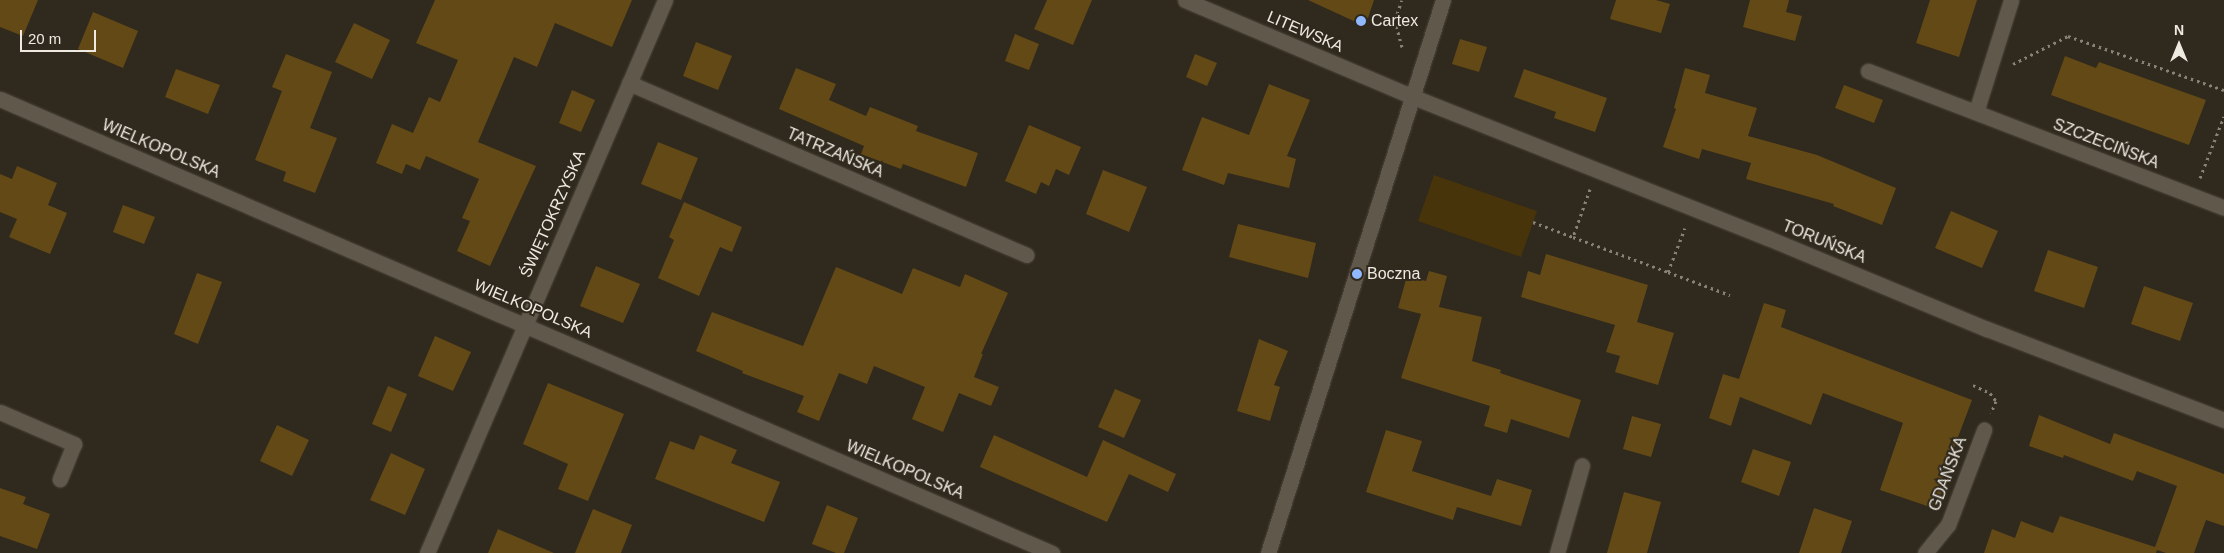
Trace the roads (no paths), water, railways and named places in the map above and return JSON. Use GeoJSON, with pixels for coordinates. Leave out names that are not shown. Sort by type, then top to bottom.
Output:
{"type":"FeatureCollection","features":[{"type":"Feature","properties":{"kind":"street","name":"ŚWIĘTOKRZYSKA"},"geometry":{"type":"LineString","coordinates":[[427,553],[665,0]]}},
{"type":"Feature","properties":{"kind":"street","name":"LITEWSKA"},"geometry":{"type":"LineString","coordinates":[[1185,0],[1411,96]]}},
{"type":"Feature","properties":{"kind":"street"},"geometry":{"type":"LineString","coordinates":[[1268,553],[1411,96],[1443,0]]}},
{"type":"Feature","properties":{"kind":"street"},"geometry":{"type":"LineString","coordinates":[[1976,112],[2011,0]]}},
{"type":"Feature","properties":{"kind":"street","name":"SZCZECIŃSKA"},"geometry":{"type":"LineString","coordinates":[[1868,71],[2224,208]]}},
{"type":"Feature","properties":{"kind":"street","name":"TATRZAŃSKA"},"geometry":{"type":"LineString","coordinates":[[629,83],[1026,255]]}},
{"type":"Feature","properties":{"kind":"street","name":"TORUŃSKA"},"geometry":{"type":"LineString","coordinates":[[1411,96],[1768,238],[1987,329],[2224,420]]}},
{"type":"Feature","properties":{"kind":"street","name":"WIELKOPOLSKA"},"geometry":{"type":"LineString","coordinates":[[0,99],[1052,553]]}},
{"type":"Feature","properties":{"kind":"street"},"geometry":{"type":"LineString","coordinates":[[0,412],[74,444],[60,479]]}},
{"type":"Feature","properties":{"kind":"street","name":"GDAŃSKA"},"geometry":{"type":"LineString","coordinates":[[1925,553],[1948,525],[1984,430]]}},
{"type":"Feature","properties":{"kind":"street"},"geometry":{"type":"LineString","coordinates":[[1557,553],[1582,465]]}},
{"type":"Feature","properties":{"kind":"place","name":"Cartex"},"geometry":{"type":"Point","coordinates":[1361,21]}},
{"type":"Feature","properties":{"kind":"place","name":"Boczna"},"geometry":{"type":"Point","coordinates":[1357,274]}}]}
